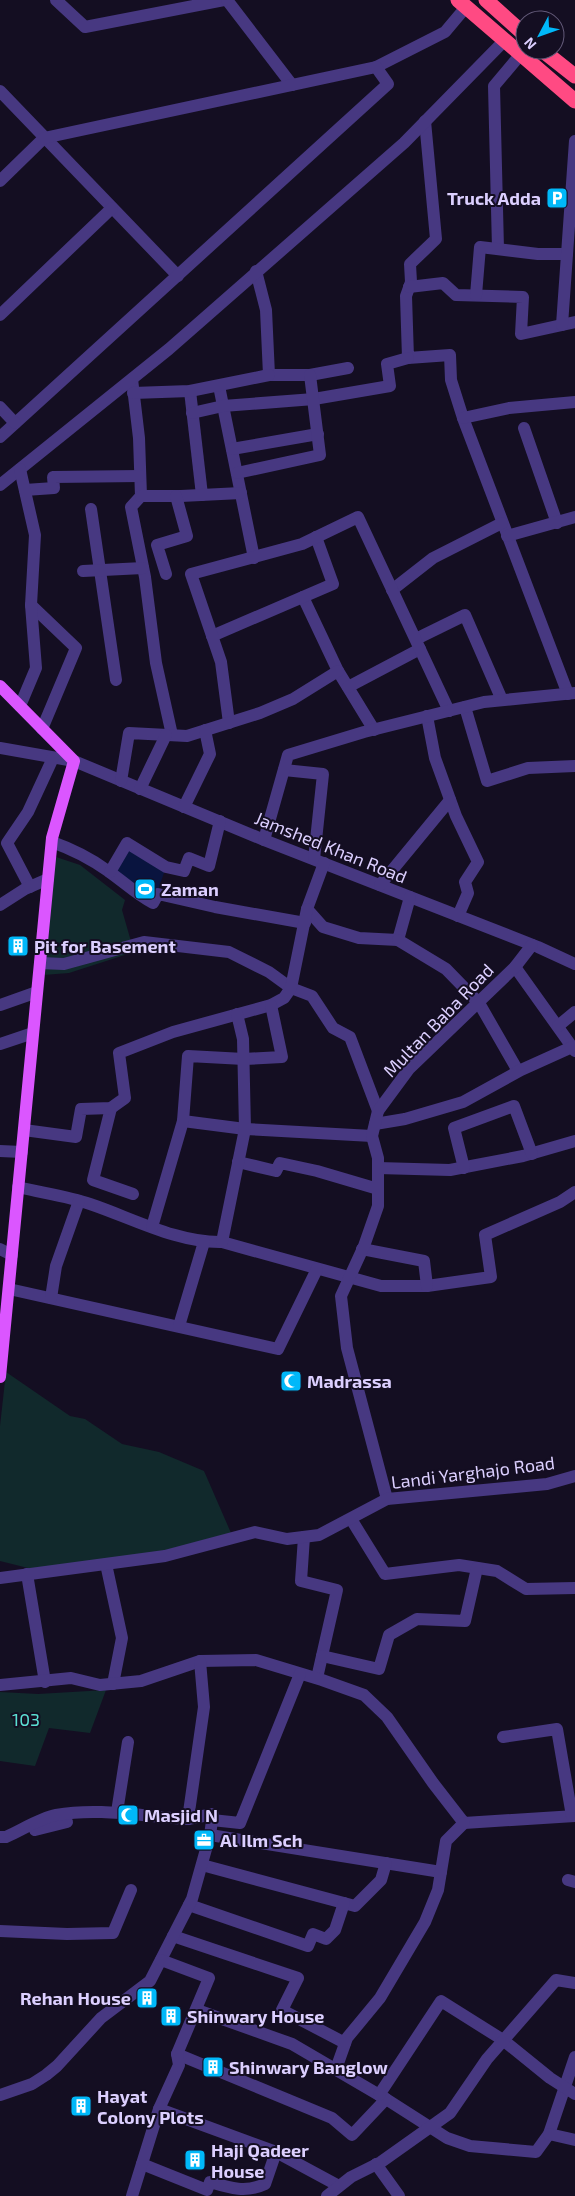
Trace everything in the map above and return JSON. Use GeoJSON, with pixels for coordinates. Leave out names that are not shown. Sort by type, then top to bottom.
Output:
{"type":"FeatureCollection","features":[{"type":"Feature","properties":{"kind":"highway"},"geometry":{"type":"LineString","coordinates":[[486,0],[515,26]]}},
{"type":"Feature","properties":{"kind":"highway"},"geometry":{"type":"LineString","coordinates":[[462,3],[515,49]]}},
{"type":"Feature","properties":{"kind":"highway"},"geometry":{"type":"LineString","coordinates":[[528,60],[575,101]]}},
{"type":"Feature","properties":{"kind":"highway"},"geometry":{"type":"LineString","coordinates":[[555,60],[575,76]]}},
{"type":"Feature","properties":{"kind":"main road"},"geometry":{"type":"LineString","coordinates":[[0,686],[74,761],[52,842],[18,1188],[6,1252],[9,1289],[0,1377]]}},
{"type":"Feature","properties":{"kind":"street"},"geometry":{"type":"LineString","coordinates":[[56,0],[84,27],[226,0],[292,85]]}},
{"type":"Feature","properties":{"kind":"street"},"geometry":{"type":"LineString","coordinates":[[0,181],[44,138],[376,67],[445,32],[462,3]]}},
{"type":"Feature","properties":{"kind":"street"},"geometry":{"type":"LineString","coordinates":[[0,485],[132,379],[404,143],[505,40]]}},
{"type":"Feature","properties":{"kind":"street"},"geometry":{"type":"LineString","coordinates":[[498,249],[494,86],[516,60]]}},
{"type":"Feature","properties":{"kind":"street"},"geometry":{"type":"LineString","coordinates":[[0,437],[388,84],[376,67]]}},
{"type":"Feature","properties":{"kind":"street"},"geometry":{"type":"LineString","coordinates":[[0,92],[178,276]]}},
{"type":"Feature","properties":{"kind":"street"},"geometry":{"type":"LineString","coordinates":[[408,358],[406,296],[411,282],[410,264],[436,239],[425,121]]}},
{"type":"Feature","properties":{"kind":"street"},"geometry":{"type":"LineString","coordinates":[[409,287],[443,283],[456,295],[523,297],[520,334],[569,323],[567,254],[575,141]]}},
{"type":"Feature","properties":{"kind":"street"},"geometry":{"type":"LineString","coordinates":[[0,315],[112,208]]}},
{"type":"Feature","properties":{"kind":"street"},"geometry":{"type":"LineString","coordinates":[[476,295],[480,247],[538,254],[567,254]]}},
{"type":"Feature","properties":{"kind":"street"},"geometry":{"type":"LineString","coordinates":[[256,271],[266,310],[269,375]]}},
{"type":"Feature","properties":{"kind":"street"},"geometry":{"type":"LineString","coordinates":[[192,413],[224,406],[314,399],[390,386],[387,364],[408,358],[450,355],[451,380],[463,418],[481,461],[507,536],[572,693],[502,700],[465,707],[374,730],[288,755],[264,840]]}},
{"type":"Feature","properties":{"kind":"street"},"geometry":{"type":"LineString","coordinates":[[133,392],[190,391],[269,375],[310,376],[348,368]]}},
{"type":"Feature","properties":{"kind":"street"},"geometry":{"type":"LineString","coordinates":[[237,473],[320,455],[310,376]]}},
{"type":"Feature","properties":{"kind":"street"},"geometry":{"type":"LineString","coordinates":[[132,379],[141,496],[131,507],[143,568],[156,663],[169,735],[140,788]]}},
{"type":"Feature","properties":{"kind":"street"},"geometry":{"type":"LineString","coordinates":[[220,386],[254,558]]}},
{"type":"Feature","properties":{"kind":"street"},"geometry":{"type":"LineString","coordinates":[[190,391],[202,495]]}},
{"type":"Feature","properties":{"kind":"street"},"geometry":{"type":"LineString","coordinates":[[463,418],[509,408],[575,402]]}},
{"type":"Feature","properties":{"kind":"street"},"geometry":{"type":"LineString","coordinates":[[0,407],[15,423]]}},
{"type":"Feature","properties":{"kind":"street"},"geometry":{"type":"LineString","coordinates":[[524,428],[556,522]]}},
{"type":"Feature","properties":{"kind":"street"},"geometry":{"type":"LineString","coordinates":[[232,449],[318,434]]}},
{"type":"Feature","properties":{"kind":"street"},"geometry":{"type":"LineString","coordinates":[[20,469],[35,535],[31,605],[36,668],[20,706]]}},
{"type":"Feature","properties":{"kind":"street"},"geometry":{"type":"LineString","coordinates":[[25,490],[54,488],[53,477],[140,476]]}},
{"type":"Feature","properties":{"kind":"street"},"geometry":{"type":"LineString","coordinates":[[141,496],[241,493]]}},
{"type":"Feature","properties":{"kind":"street"},"geometry":{"type":"LineString","coordinates":[[166,574],[157,545],[187,536],[176,496]]}},
{"type":"Feature","properties":{"kind":"street"},"geometry":{"type":"LineString","coordinates":[[91,509],[116,680]]}},
{"type":"Feature","properties":{"kind":"street"},"geometry":{"type":"LineString","coordinates":[[229,723],[221,662],[191,574],[302,544],[358,517],[449,711]]}},
{"type":"Feature","properties":{"kind":"street"},"geometry":{"type":"LineString","coordinates":[[507,536],[575,517]]}},
{"type":"Feature","properties":{"kind":"street"},"geometry":{"type":"LineString","coordinates":[[392,590],[433,558],[502,523]]}},
{"type":"Feature","properties":{"kind":"street"},"geometry":{"type":"LineString","coordinates":[[212,636],[333,584],[316,537]]}},
{"type":"Feature","properties":{"kind":"street"},"geometry":{"type":"LineString","coordinates":[[82,571],[143,568]]}},
{"type":"Feature","properties":{"kind":"street"},"geometry":{"type":"LineString","coordinates":[[303,597],[338,671],[374,730]]}},
{"type":"Feature","properties":{"kind":"street"},"geometry":{"type":"LineString","coordinates":[[31,605],[76,648],[42,729]]}},
{"type":"Feature","properties":{"kind":"street"},"geometry":{"type":"LineString","coordinates":[[348,687],[465,616],[502,700]]}},
{"type":"Feature","properties":{"kind":"street"},"geometry":{"type":"LineString","coordinates":[[121,780],[129,733],[187,736],[229,723],[293,699],[338,671]]}},
{"type":"Feature","properties":{"kind":"street"},"geometry":{"type":"LineString","coordinates":[[465,707],[487,781],[528,768],[575,766]]}},
{"type":"Feature","properties":{"kind":"street"},"geometry":{"type":"LineString","coordinates":[[428,716],[435,758],[450,800],[478,862],[465,882],[468,893],[458,916]]}},
{"type":"Feature","properties":{"kind":"street"},"geometry":{"type":"LineString","coordinates":[[184,807],[210,754],[205,730]]}},
{"type":"Feature","properties":{"kind":"street","name":"Jamshed Khan Road"},"geometry":{"type":"LineString","coordinates":[[0,748],[74,761],[264,840],[532,945],[575,964]]}},
{"type":"Feature","properties":{"kind":"street"},"geometry":{"type":"LineString","coordinates":[[30,887],[6,843],[28,812],[53,758]]}},
{"type":"Feature","properties":{"kind":"street"},"geometry":{"type":"LineString","coordinates":[[24,1130],[76,1137],[81,1109],[111,1108],[125,1098],[119,1053],[173,1032],[272,1005],[284,998],[291,988],[319,861],[323,774],[284,770]]}},
{"type":"Feature","properties":{"kind":"street"},"geometry":{"type":"LineString","coordinates":[[380,885],[450,800]]}},
{"type":"Feature","properties":{"kind":"street"},"geometry":{"type":"LineString","coordinates":[[110,872],[127,843],[166,867],[184,871],[189,858],[209,866],[220,821]]}},
{"type":"Feature","properties":{"kind":"street"},"geometry":{"type":"LineString","coordinates":[[52,842],[74,850],[110,872],[136,894],[153,903],[158,894],[215,907],[305,923]]}},
{"type":"Feature","properties":{"kind":"street"},"geometry":{"type":"LineString","coordinates":[[0,904],[48,879]]}},
{"type":"Feature","properties":{"kind":"street"},"geometry":{"type":"LineString","coordinates":[[398,940],[410,897]]}},
{"type":"Feature","properties":{"kind":"street"},"geometry":{"type":"LineString","coordinates":[[307,909],[323,927],[359,938],[398,940],[446,969],[479,1003],[518,1072]]}},
{"type":"Feature","properties":{"kind":"street"},"geometry":{"type":"LineString","coordinates":[[40,964],[64,964],[144,942],[229,952],[269,972],[291,988],[312,996],[333,1028],[350,1037],[378,1111]]}},
{"type":"Feature","properties":{"kind":"street","name":"Multan Baba Road"},"geometry":{"type":"LineString","coordinates":[[387,1499],[347,1348],[341,1296],[362,1249],[378,1206],[378,1158],[374,1130],[378,1111],[409,1069],[515,967],[532,945]]}},
{"type":"Feature","properties":{"kind":"street"},"geometry":{"type":"LineString","coordinates":[[183,1121],[245,1129],[374,1130],[463,1102],[518,1072],[574,1049],[515,967]]}},
{"type":"Feature","properties":{"kind":"street"},"geometry":{"type":"LineString","coordinates":[[0,1005],[37,992]]}},
{"type":"Feature","properties":{"kind":"street"},"geometry":{"type":"LineString","coordinates":[[152,1227],[183,1121],[188,1056],[244,1059],[282,1057],[272,1005]]}},
{"type":"Feature","properties":{"kind":"street"},"geometry":{"type":"LineString","coordinates":[[558,1026],[575,1012]]}},
{"type":"Feature","properties":{"kind":"street"},"geometry":{"type":"LineString","coordinates":[[222,1242],[245,1129],[243,1039],[237,1014]]}},
{"type":"Feature","properties":{"kind":"street"},"geometry":{"type":"LineString","coordinates":[[0,1044],[33,1033]]}},
{"type":"Feature","properties":{"kind":"street"},"geometry":{"type":"LineString","coordinates":[[464,1168],[454,1128],[514,1106],[532,1154]]}},
{"type":"Feature","properties":{"kind":"street"},"geometry":{"type":"LineString","coordinates":[[111,1108],[93,1180],[133,1194]]}},
{"type":"Feature","properties":{"kind":"street"},"geometry":{"type":"LineString","coordinates":[[378,1168],[450,1170],[532,1154],[575,1141]]}},
{"type":"Feature","properties":{"kind":"street"},"geometry":{"type":"LineString","coordinates":[[0,1151],[22,1152]]}},
{"type":"Feature","properties":{"kind":"street"},"geometry":{"type":"LineString","coordinates":[[238,1162],[276,1171],[280,1163],[317,1171],[378,1189]]}},
{"type":"Feature","properties":{"kind":"street"},"geometry":{"type":"LineString","coordinates":[[18,1188],[79,1201],[152,1227],[204,1242],[222,1242],[381,1286],[426,1286],[491,1277],[485,1235],[560,1202],[575,1192]]}},
{"type":"Feature","properties":{"kind":"street"},"geometry":{"type":"LineString","coordinates":[[51,1298],[56,1266],[79,1201]]}},
{"type":"Feature","properties":{"kind":"street"},"geometry":{"type":"LineString","coordinates":[[178,1326],[204,1242]]}},
{"type":"Feature","properties":{"kind":"street"},"geometry":{"type":"LineString","coordinates":[[362,1249],[424,1261],[426,1286]]}},
{"type":"Feature","properties":{"kind":"street"},"geometry":{"type":"LineString","coordinates":[[9,1289],[278,1348],[317,1269]]}},
{"type":"Feature","properties":{"kind":"street","name":"Landi Yarghajo Road"},"geometry":{"type":"LineString","coordinates":[[0,1578],[164,1556],[255,1532],[287,1539],[319,1535],[387,1499],[547,1484],[575,1476]]}},
{"type":"Feature","properties":{"kind":"street"},"geometry":{"type":"LineString","coordinates":[[351,1519],[385,1574],[459,1565],[497,1571],[526,1589],[575,1588]]}},
{"type":"Feature","properties":{"kind":"street"},"geometry":{"type":"LineString","coordinates":[[304,1537],[301,1581],[337,1590],[317,1678]]}},
{"type":"Feature","properties":{"kind":"street"},"geometry":{"type":"LineString","coordinates":[[106,1564],[122,1638],[114,1684]]}},
{"type":"Feature","properties":{"kind":"street"},"geometry":{"type":"LineString","coordinates":[[322,1656],[379,1669],[389,1635],[417,1619],[465,1621],[477,1568]]}},
{"type":"Feature","properties":{"kind":"street"},"geometry":{"type":"LineString","coordinates":[[27,1574],[45,1682]]}},
{"type":"Feature","properties":{"kind":"street"},"geometry":{"type":"LineString","coordinates":[[0,1686],[72,1678],[100,1685],[141,1681],[200,1661],[256,1660],[317,1678],[364,1695],[387,1717],[464,1824]]}},
{"type":"Feature","properties":{"kind":"street"},"geometry":{"type":"LineString","coordinates":[[188,1819],[204,1707],[200,1661]]}},
{"type":"Feature","properties":{"kind":"street"},"geometry":{"type":"LineString","coordinates":[[212,1820],[240,1823],[300,1674]]}},
{"type":"Feature","properties":{"kind":"street"},"geometry":{"type":"LineString","coordinates":[[336,2069],[345,2043],[380,1998],[425,1922],[438,1890],[446,1842],[464,1824],[574,1816],[556,1729],[503,1737]]}},
{"type":"Feature","properties":{"kind":"street"},"geometry":{"type":"LineString","coordinates":[[117,1812],[128,1742]]}},
{"type":"Feature","properties":{"kind":"street"},"geometry":{"type":"LineString","coordinates":[[0,1838],[54,1815],[81,1812],[117,1812],[153,1818],[188,1819],[213,1814],[210,1835],[189,1905],[150,1981],[101,2018],[57,2066],[32,2084],[0,2095]]}},
{"type":"Feature","properties":{"kind":"street"},"geometry":{"type":"LineString","coordinates":[[0,1838],[67,1822]]}},
{"type":"Feature","properties":{"kind":"street"},"geometry":{"type":"LineString","coordinates":[[210,1835],[441,1872]]}},
{"type":"Feature","properties":{"kind":"street"},"geometry":{"type":"LineString","coordinates":[[202,1865],[355,1906],[381,1880],[386,1863]]}},
{"type":"Feature","properties":{"kind":"street"},"geometry":{"type":"LineString","coordinates":[[0,1931],[67,1934],[113,1933],[130,1890]]}},
{"type":"Feature","properties":{"kind":"street"},"geometry":{"type":"LineString","coordinates":[[189,1905],[308,1946],[313,1934],[326,1939],[335,1930],[344,1903]]}},
{"type":"Feature","properties":{"kind":"street"},"geometry":{"type":"LineString","coordinates":[[173,1936],[298,1978],[282,2010],[345,2043]]}},
{"type":"Feature","properties":{"kind":"street"},"geometry":{"type":"LineString","coordinates":[[132,2196],[159,2109],[179,2065],[177,2054],[209,1978],[161,1960]]}},
{"type":"Feature","properties":{"kind":"street"},"geometry":{"type":"LineString","coordinates":[[327,2196],[351,2176],[376,2164],[450,2113],[487,2059],[556,1980],[575,1983]]}},
{"type":"Feature","properties":{"kind":"street"},"geometry":{"type":"LineString","coordinates":[[177,2054],[332,2118],[352,2135],[383,2097],[440,2001],[503,2040],[570,2091]]}},
{"type":"Feature","properties":{"kind":"street"},"geometry":{"type":"LineString","coordinates":[[197,2010],[292,2044],[383,2097],[447,2138],[470,2146],[536,2152],[549,2134],[570,2091],[575,2057]]}},
{"type":"Feature","properties":{"kind":"street"},"geometry":{"type":"LineString","coordinates":[[159,2109],[276,2152],[339,2186]]}},
{"type":"Feature","properties":{"kind":"street"},"geometry":{"type":"LineString","coordinates":[[549,2134],[575,2140]]}},
{"type":"Feature","properties":{"kind":"street"},"geometry":{"type":"LineString","coordinates":[[142,2164],[207,2190],[210,2182],[234,2189],[253,2190],[265,2184],[276,2152]]}},
{"type":"Feature","properties":{"kind":"street"},"geometry":{"type":"LineString","coordinates":[[376,2164],[395,2195]]}},
{"type":"Feature","properties":{"kind":"green space"},"geometry":{"type":"Polygon","coordinates":[[[53,856],[80,865],[125,900],[122,910],[134,952],[69,973],[43,975],[53,856]]]}},
{"type":"Feature","properties":{"kind":"green space"},"geometry":{"type":"Polygon","coordinates":[[[6,1372],[70,1416],[85,1419],[122,1444],[159,1452],[204,1471],[231,1533],[156,1553],[32,1569],[0,1561],[0,1426],[6,1372]]]}},
{"type":"Feature","properties":{"kind":"green space","name":"103"},"geometry":{"type":"Polygon","coordinates":[[[106,1690],[90,1733],[49,1728],[35,1766],[0,1761],[0,1692],[38,1694],[106,1690]]]}},
{"type":"Feature","properties":{"kind":"shaded area","name":"Zaman"},"geometry":{"type":"Polygon","coordinates":[[[127,843],[166,867],[153,905],[110,872],[127,843]]]}},
{"type":"Feature","properties":{"kind":"place","name":"Truck Adda"},"geometry":{"type":"Point","coordinates":[557,198]}},
{"type":"Feature","properties":{"kind":"place","name":"Zaman"},"geometry":{"type":"Point","coordinates":[145,889]}},
{"type":"Feature","properties":{"kind":"place","name":"Pit for Basement"},"geometry":{"type":"Point","coordinates":[18,946]}},
{"type":"Feature","properties":{"kind":"place","name":"Madrassa"},"geometry":{"type":"Point","coordinates":[291,1381]}},
{"type":"Feature","properties":{"kind":"place","name":"Masjid N"},"geometry":{"type":"Point","coordinates":[128,1815]}},
{"type":"Feature","properties":{"kind":"place","name":"Al Ilm Sch"},"geometry":{"type":"Point","coordinates":[204,1840]}},
{"type":"Feature","properties":{"kind":"place","name":"Rehan House"},"geometry":{"type":"Point","coordinates":[147,1998]}},
{"type":"Feature","properties":{"kind":"place","name":"Shinwary House"},"geometry":{"type":"Point","coordinates":[171,2016]}},
{"type":"Feature","properties":{"kind":"place","name":"Shinwary Banglow"},"geometry":{"type":"Point","coordinates":[213,2067]}},
{"type":"Feature","properties":{"kind":"place","name":"Hayat Colony Plots"},"geometry":{"type":"Point","coordinates":[81,2106]}},
{"type":"Feature","properties":{"kind":"place","name":"Haji Qadeer House"},"geometry":{"type":"Point","coordinates":[195,2160]}}]}
